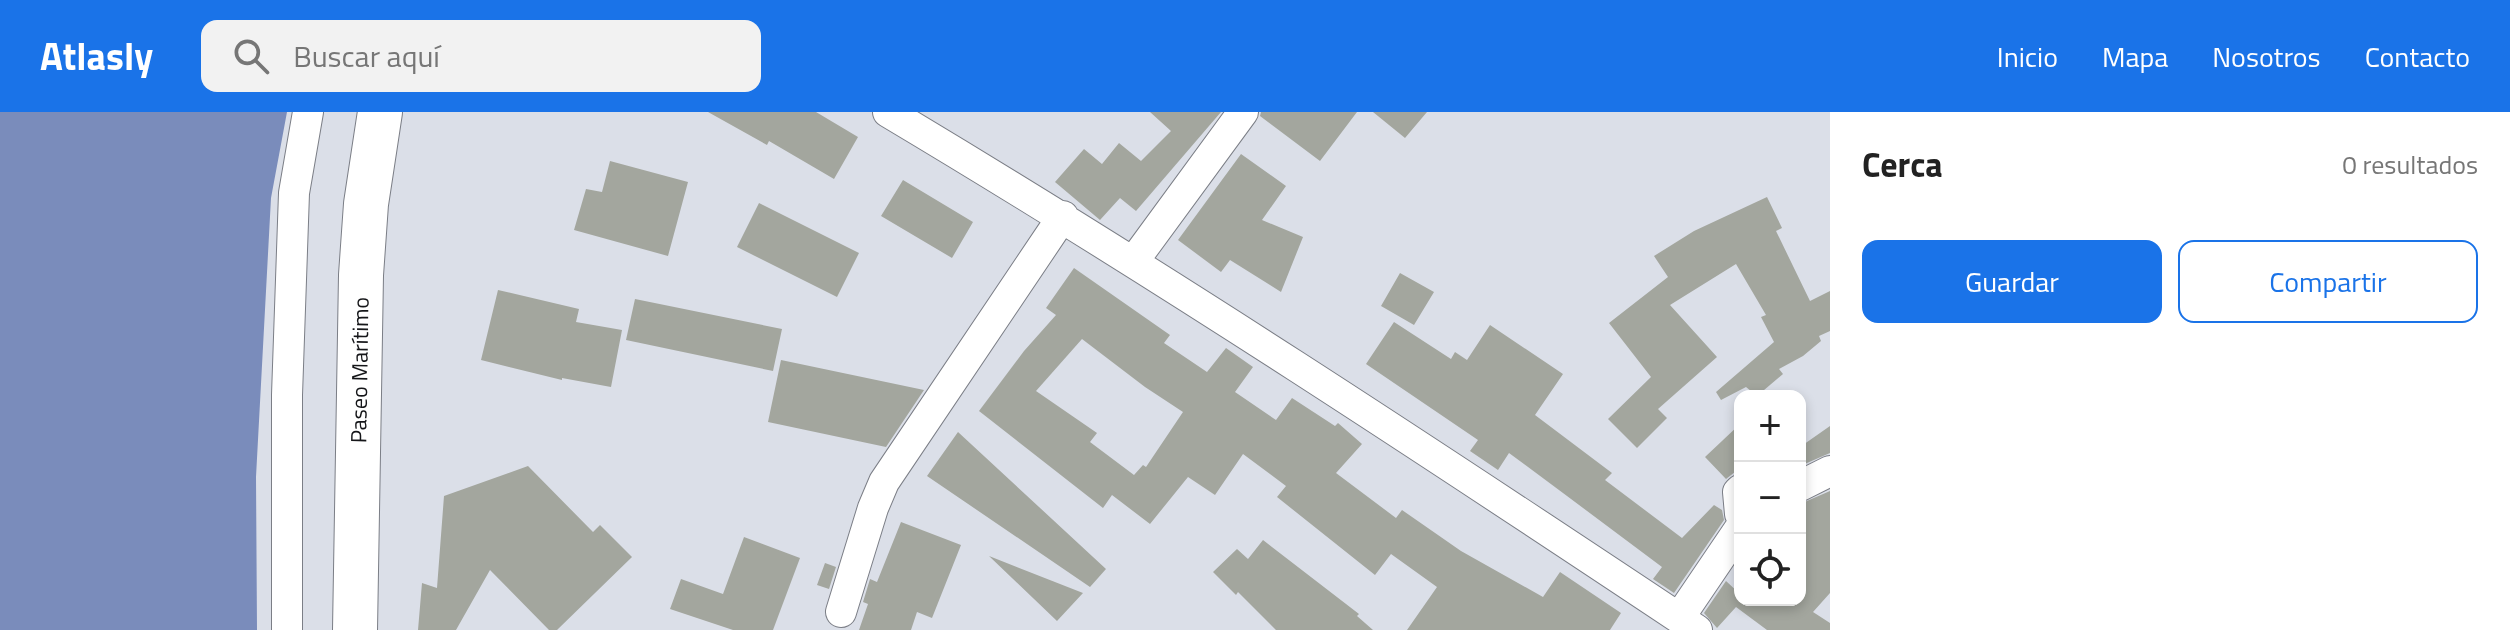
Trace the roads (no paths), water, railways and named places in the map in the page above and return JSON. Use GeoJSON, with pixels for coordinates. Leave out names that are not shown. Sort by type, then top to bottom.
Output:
{"type":"FeatureCollection","features":[{"type":"Feature","properties":{"kind":"main road","name":"Paseo Marítimo"},"geometry":{"type":"LineString","coordinates":[[355,630],[361,275],[366,204],[380,112]]}},
{"type":"Feature","properties":{"kind":"street"},"geometry":{"type":"LineString","coordinates":[[287,630],[287,395],[294,193],[308,112]]}},
{"type":"Feature","properties":{"kind":"street"},"geometry":{"type":"LineString","coordinates":[[888,112],[1063,216],[1688,624],[1737,534]]}},
{"type":"Feature","properties":{"kind":"street"},"geometry":{"type":"LineString","coordinates":[[1133,262],[1243,112]]}},
{"type":"Feature","properties":{"kind":"street"},"geometry":{"type":"LineString","coordinates":[[841,612],[884,482],[1063,216]]}},
{"type":"Feature","properties":{"kind":"street"},"geometry":{"type":"LineString","coordinates":[[1806,483],[1830,471]]}},
{"type":"Feature","properties":{"kind":"water"},"geometry":{"type":"Polygon","coordinates":[[[0,112],[287,112],[271,198],[256,477],[257,630],[0,630],[0,112]]]}}]}
